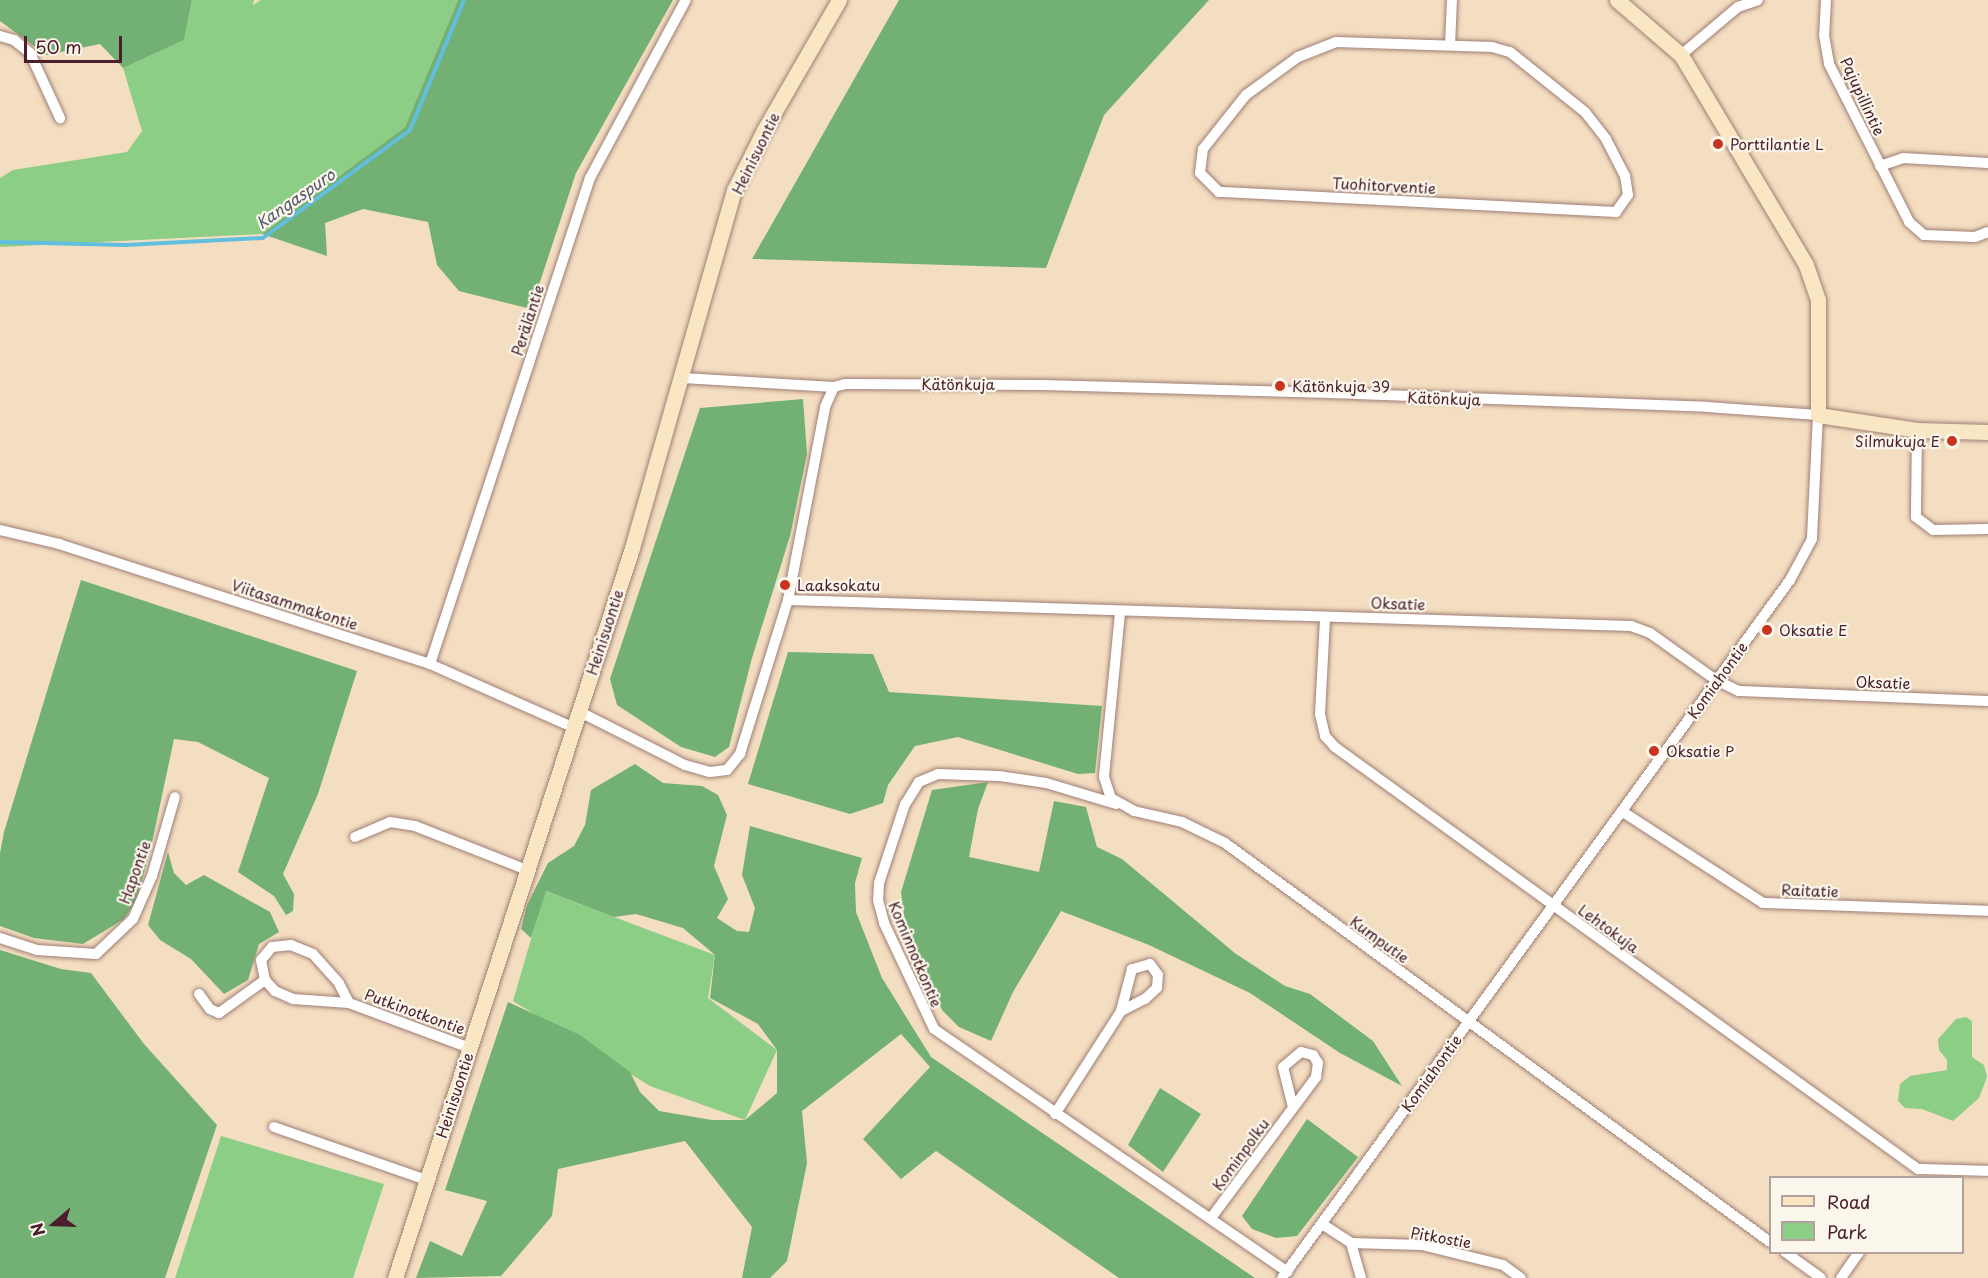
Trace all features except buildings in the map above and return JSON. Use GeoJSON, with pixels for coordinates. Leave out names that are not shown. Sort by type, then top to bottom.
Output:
{"type":"FeatureCollection","features":[{"type":"Feature","properties":{"kind":"street","name":"Peräläntie"},"geometry":{"type":"LineString","coordinates":[[430,664],[590,178],[686,0]]}},
{"type":"Feature","properties":{"kind":"street","name":"Heinisuontie"},"geometry":{"type":"LineString","coordinates":[[395,1278],[683,378],[734,190],[839,0]]}},
{"type":"Feature","properties":{"kind":"street"},"geometry":{"type":"LineString","coordinates":[[1450,45],[1452,0]]}},
{"type":"Feature","properties":{"kind":"street","name":"Komiahontie"},"geometry":{"type":"LineString","coordinates":[[1285,1275],[1790,580],[1812,539],[1818,416],[1818,300],[1806,265],[1681,55],[1617,0]]}},
{"type":"Feature","properties":{"kind":"street"},"geometry":{"type":"LineString","coordinates":[[1681,55],[1738,7],[1758,0]]}},
{"type":"Feature","properties":{"kind":"street","name":"Pajupillintie"},"geometry":{"type":"LineString","coordinates":[[1826,0],[1824,35],[1829,64],[1910,222],[1924,235],[1975,237],[1988,232]]}},
{"type":"Feature","properties":{"kind":"street"},"geometry":{"type":"LineString","coordinates":[[0,36],[14,40],[30,53],[60,118]]}},
{"type":"Feature","properties":{"kind":"street","name":"Tuohitorventie"},"geometry":{"type":"LineString","coordinates":[[1336,42],[1450,45],[1492,47],[1510,52],[1585,112],[1606,139],[1625,176],[1628,195],[1616,212],[1219,192],[1200,173],[1203,149],[1246,95],[1298,57],[1336,42]]}},
{"type":"Feature","properties":{"kind":"street"},"geometry":{"type":"LineString","coordinates":[[1880,166],[1903,158],[1988,163]]}},
{"type":"Feature","properties":{"kind":"street","name":"Kätönkuja"},"geometry":{"type":"LineString","coordinates":[[683,378],[834,387],[845,384],[1055,385],[1707,407],[1818,416],[1917,430],[1988,432]]}},
{"type":"Feature","properties":{"kind":"street"},"geometry":{"type":"LineString","coordinates":[[578,711],[685,765],[710,772],[727,770],[740,754],[788,600],[825,407],[834,387]]}},
{"type":"Feature","properties":{"kind":"street"},"geometry":{"type":"LineString","coordinates":[[1917,430],[1916,518],[1933,530],[1988,529]]}},
{"type":"Feature","properties":{"kind":"street","name":"Viitasammakontie"},"geometry":{"type":"LineString","coordinates":[[0,530],[70,548],[430,664],[572,727]]}},
{"type":"Feature","properties":{"kind":"street","name":"Oksatie"},"geometry":{"type":"LineString","coordinates":[[788,600],[1120,613],[1631,626],[1650,633],[1716,680],[1739,691],[1988,701]]}},
{"type":"Feature","properties":{"kind":"street"},"geometry":{"type":"LineString","coordinates":[[1119,805],[1105,789],[1104,777],[1120,613]]}},
{"type":"Feature","properties":{"kind":"street","name":"Lehtokuja"},"geometry":{"type":"LineString","coordinates":[[1324,619],[1320,714],[1325,736],[1351,760],[1915,1173],[1988,1171]]}},
{"type":"Feature","properties":{"kind":"street","name":"Kominnotkontie"},"geometry":{"type":"LineString","coordinates":[[1119,805],[1046,783],[999,776],[938,774],[919,782],[904,804],[879,883],[878,900],[884,923],[934,1029],[1055,1114],[1211,1218],[1285,1275]]}},
{"type":"Feature","properties":{"kind":"street","name":"Hapontie"},"geometry":{"type":"LineString","coordinates":[[0,938],[37,950],[96,954],[133,919],[152,876],[175,797]]}},
{"type":"Feature","properties":{"kind":"street","name":"Kumputie"},"geometry":{"type":"LineString","coordinates":[[1119,805],[1182,822],[1225,843],[1769,1241]]}},
{"type":"Feature","properties":{"kind":"street","name":"Raitatie"},"geometry":{"type":"LineString","coordinates":[[1623,812],[1763,903],[1988,911]]}},
{"type":"Feature","properties":{"kind":"street"},"geometry":{"type":"LineString","coordinates":[[355,837],[390,822],[415,826],[527,870]]}},
{"type":"Feature","properties":{"kind":"street","name":"Putkinotkontie"},"geometry":{"type":"LineString","coordinates":[[349,1003],[339,983],[313,954],[291,945],[272,947],[261,960],[265,980],[275,992],[293,999],[349,1003],[470,1048]]}},
{"type":"Feature","properties":{"kind":"street"},"geometry":{"type":"LineString","coordinates":[[199,994],[210,1009],[219,1013],[265,980]]}},
{"type":"Feature","properties":{"kind":"street"},"geometry":{"type":"LineString","coordinates":[[1055,1114],[1121,1011]]}},
{"type":"Feature","properties":{"kind":"street","name":"Kominpolku"},"geometry":{"type":"LineString","coordinates":[[1211,1218],[1316,1077],[1318,1064],[1313,1055],[1301,1052],[1283,1067],[1293,1107]]}},
{"type":"Feature","properties":{"kind":"street"},"geometry":{"type":"LineString","coordinates":[[274,1127],[426,1180]]}},
{"type":"Feature","properties":{"kind":"street"},"geometry":{"type":"LineString","coordinates":[[1322,1224],[1351,1243],[1361,1278]]}},
{"type":"Feature","properties":{"kind":"street","name":"Pitkostie"},"geometry":{"type":"LineString","coordinates":[[1351,1243],[1422,1245],[1503,1265],[1521,1278]]}},
{"type":"Feature","properties":{"kind":"street"},"geometry":{"type":"LineString","coordinates":[[1788,1254],[1821,1278]]}},
{"type":"Feature","properties":{"kind":"street"},"geometry":{"type":"LineString","coordinates":[[1841,1278],[1858,1254]]}},
{"type":"Feature","properties":{"kind":"green space"},"geometry":{"type":"Polygon","coordinates":[[[0,0],[192,0],[184,40],[123,68],[100,44],[46,55],[0,21],[0,0]]]}},
{"type":"Feature","properties":{"kind":"green space"},"geometry":{"type":"Polygon","coordinates":[[[192,0],[254,0],[253,5],[261,0],[458,0],[405,127],[262,234],[0,247],[0,178],[13,170],[127,152],[142,131],[123,68],[184,40],[192,0]]]}},
{"type":"Feature","properties":{"kind":"green space"},"geometry":{"type":"Polygon","coordinates":[[[458,0],[673,0],[576,173],[531,309],[459,291],[437,265],[428,222],[363,209],[325,223],[327,256],[262,234],[405,127],[458,0]]]}},
{"type":"Feature","properties":{"kind":"green space"},"geometry":{"type":"Polygon","coordinates":[[[899,0],[1209,0],[1104,115],[1046,268],[752,259],[899,0]]]}},
{"type":"Feature","properties":{"kind":"green space"},"geometry":{"type":"Polygon","coordinates":[[[803,399],[807,454],[790,536],[752,658],[729,747],[715,757],[681,747],[617,705],[610,679],[700,408],[803,399]]]}},
{"type":"Feature","properties":{"kind":"green space"},"geometry":{"type":"Polygon","coordinates":[[[81,580],[357,671],[318,794],[283,874],[294,894],[293,911],[286,915],[274,896],[238,872],[269,778],[198,742],[174,739],[150,852],[136,901],[124,919],[83,944],[34,938],[0,926],[0,853],[4,832],[81,580]]]}},
{"type":"Feature","properties":{"kind":"green space"},"geometry":{"type":"Polygon","coordinates":[[[788,652],[873,654],[889,692],[1102,706],[1095,773],[1078,774],[958,737],[915,746],[888,785],[883,803],[850,814],[748,784],[788,652]]]}},
{"type":"Feature","properties":{"kind":"green space"},"geometry":{"type":"Polygon","coordinates":[[[635,764],[663,783],[702,786],[718,795],[727,815],[714,866],[728,899],[717,918],[737,931],[749,932],[755,908],[742,875],[750,826],[862,858],[855,883],[856,912],[882,978],[931,1057],[1255,1278],[1119,1278],[936,1151],[901,1179],[863,1139],[930,1067],[901,1034],[802,1111],[807,1163],[787,1261],[770,1278],[742,1278],[752,1227],[685,1141],[558,1169],[552,1216],[501,1276],[416,1278],[430,1241],[462,1256],[487,1201],[445,1190],[508,1002],[580,1035],[630,1072],[640,1092],[659,1111],[712,1120],[745,1120],[777,1093],[777,1050],[758,1024],[710,998],[715,955],[683,928],[636,914],[614,917],[546,891],[531,938],[521,929],[527,905],[548,863],[574,846],[585,825],[591,790],[635,764]]]}},
{"type":"Feature","properties":{"kind":"green space"},"geometry":{"type":"Polygon","coordinates":[[[988,782],[978,809],[969,857],[1039,872],[1054,801],[1086,807],[1097,847],[1122,859],[1236,954],[1285,986],[1310,994],[1373,1041],[1402,1086],[1340,1053],[1250,993],[1149,945],[1061,911],[1013,992],[991,1041],[959,1027],[942,1010],[905,922],[901,892],[932,790],[988,782]]]}},
{"type":"Feature","properties":{"kind":"green space"},"geometry":{"type":"Polygon","coordinates":[[[168,852],[174,873],[186,885],[204,875],[270,912],[279,932],[259,944],[248,980],[224,994],[191,959],[160,940],[148,925],[168,852]]]}},
{"type":"Feature","properties":{"kind":"green space"},"geometry":{"type":"Polygon","coordinates":[[[545,891],[715,955],[708,998],[777,1050],[745,1120],[650,1086],[513,1001],[545,891]]]}},
{"type":"Feature","properties":{"kind":"green space"},"geometry":{"type":"Polygon","coordinates":[[[0,950],[61,969],[91,973],[144,1044],[217,1125],[165,1278],[0,1278],[0,950]]]}},
{"type":"Feature","properties":{"kind":"green space"},"geometry":{"type":"Polygon","coordinates":[[[1966,1017],[1972,1021],[1972,1057],[1984,1065],[1987,1077],[1979,1098],[1953,1121],[1922,1109],[1905,1108],[1898,1101],[1900,1084],[1910,1076],[1947,1070],[1947,1060],[1939,1050],[1938,1039],[1956,1019],[1966,1017]]]}},
{"type":"Feature","properties":{"kind":"green space"},"geometry":{"type":"Polygon","coordinates":[[[1160,1088],[1201,1114],[1163,1172],[1128,1145],[1160,1088]]]}},
{"type":"Feature","properties":{"kind":"green space"},"geometry":{"type":"Polygon","coordinates":[[[1307,1119],[1358,1157],[1297,1236],[1276,1238],[1252,1229],[1242,1216],[1307,1119]]]}},
{"type":"Feature","properties":{"kind":"green space"},"geometry":{"type":"Polygon","coordinates":[[[221,1136],[384,1184],[353,1278],[175,1278],[221,1136]]]}},
{"type":"Feature","properties":{"kind":"waterway","name":"Kangaspuro"},"geometry":{"type":"LineString","coordinates":[[0,242],[125,245],[263,238],[410,130],[464,0]]}},
{"type":"Feature","properties":{"kind":"place","name":"Porttilantie L"},"geometry":{"type":"Point","coordinates":[1718,144]}},
{"type":"Feature","properties":{"kind":"place","name":"Kätönkuja 39"},"geometry":{"type":"Point","coordinates":[1280,386]}},
{"type":"Feature","properties":{"kind":"place","name":"Silmukuja E"},"geometry":{"type":"Point","coordinates":[1952,441]}},
{"type":"Feature","properties":{"kind":"place","name":"Laaksokatu"},"geometry":{"type":"Point","coordinates":[785,585]}},
{"type":"Feature","properties":{"kind":"place","name":"Oksatie E"},"geometry":{"type":"Point","coordinates":[1767,630]}},
{"type":"Feature","properties":{"kind":"place","name":"Oksatie P"},"geometry":{"type":"Point","coordinates":[1654,751]}}]}
